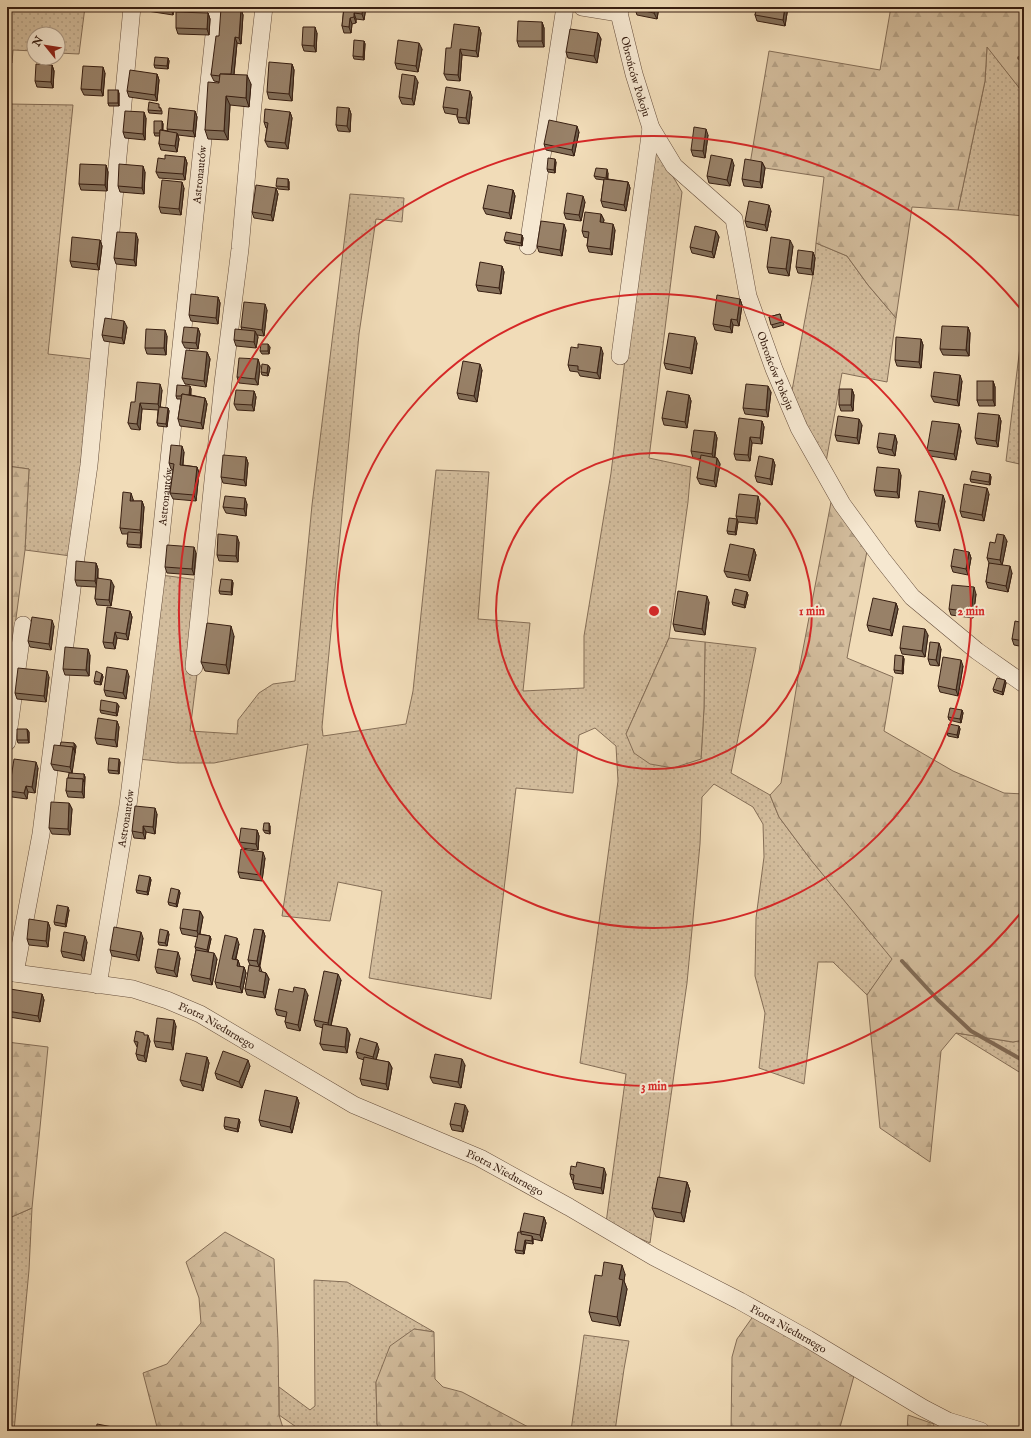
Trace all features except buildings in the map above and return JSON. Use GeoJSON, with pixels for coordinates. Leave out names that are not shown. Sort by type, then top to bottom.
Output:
{"type":"FeatureCollection","features":[{"type":"Feature","properties":{"kind":"street"},"geometry":{"type":"LineString","coordinates":[[11,973],[41,834],[89,465],[132,7]]}},
{"type":"Feature","properties":{"kind":"street","name":"Astronautów"},"geometry":{"type":"LineString","coordinates":[[98,985],[128,805],[158,564],[217,7]]}},
{"type":"Feature","properties":{"kind":"street"},"geometry":{"type":"LineString","coordinates":[[194,667],[223,384],[240,250],[253,104],[264,7]]}},
{"type":"Feature","properties":{"kind":"street"},"geometry":{"type":"LineString","coordinates":[[528,246],[565,7]]}},
{"type":"Feature","properties":{"kind":"street"},"geometry":{"type":"LineString","coordinates":[[582,7],[620,10]]}},
{"type":"Feature","properties":{"kind":"street","name":"Obrońców Pokoju"},"geometry":{"type":"LineString","coordinates":[[620,10],[634,74],[651,128],[674,166],[734,219],[748,296],[774,369],[800,428],[842,504],[882,559],[912,596],[977,651],[1024,684]]}},
{"type":"Feature","properties":{"kind":"street"},"geometry":{"type":"LineString","coordinates":[[620,356],[651,128]]}},
{"type":"Feature","properties":{"kind":"street"},"geometry":{"type":"LineString","coordinates":[[7,742],[23,625]]}},
{"type":"Feature","properties":{"kind":"street","name":"Piotra Niedurnego"},"geometry":{"type":"LineString","coordinates":[[11,973],[143,992],[200,1014],[354,1105],[480,1158],[569,1207],[654,1257],[740,1301],[808,1339],[923,1408],[948,1421],[981,1431]]}},
{"type":"Feature","properties":{"kind":"green space"},"geometry":{"type":"Polygon","coordinates":[[[7,7],[85,7],[79,54],[66,53],[66,26],[26,26],[26,51],[13,50],[12,63],[7,56],[7,7]]]}},
{"type":"Feature","properties":{"kind":"green space"},"geometry":{"type":"Polygon","coordinates":[[[891,7],[1024,7],[1024,94],[987,47],[985,81],[958,210],[912,207],[896,318],[868,285],[847,256],[816,243],[824,177],[765,168],[750,164],[769,51],[880,70],[891,7]]]}},
{"type":"Feature","properties":{"kind":"green space"},"geometry":{"type":"Polygon","coordinates":[[[987,46],[1024,94],[1024,216],[958,210],[985,81],[987,46]]]}},
{"type":"Feature","properties":{"kind":"green space"},"geometry":{"type":"Polygon","coordinates":[[[9,104],[73,105],[48,354],[92,359],[71,556],[25,550],[29,469],[7,466],[7,107],[9,104]]]}},
{"type":"Feature","properties":{"kind":"green space"},"geometry":{"type":"Polygon","coordinates":[[[650,137],[682,192],[649,458],[691,467],[688,502],[669,638],[626,734],[701,759],[704,708],[705,642],[756,648],[731,773],[770,795],[779,817],[811,860],[893,959],[867,995],[833,962],[818,962],[804,1084],[759,1068],[765,1013],[755,976],[756,918],[764,857],[763,824],[753,807],[714,784],[702,797],[700,844],[687,983],[650,1243],[606,1223],[626,1074],[580,1063],[618,781],[616,746],[595,728],[579,735],[573,793],[516,788],[491,999],[369,978],[382,891],[338,882],[330,921],[282,916],[308,744],[214,763],[178,763],[138,759],[161,575],[199,580],[197,674],[190,731],[237,734],[238,720],[259,693],[273,684],[295,681],[312,505],[350,194],[404,198],[402,222],[376,219],[359,334],[322,727],[323,736],[406,724],[413,691],[436,470],[489,472],[478,619],[530,623],[523,691],[584,688],[584,636],[611,473],[643,213],[650,137]]]}},
{"type":"Feature","properties":{"kind":"green space"},"geometry":{"type":"Polygon","coordinates":[[[816,243],[847,256],[868,285],[896,318],[887,382],[842,373],[826,462],[791,396],[813,275],[816,243]]]}},
{"type":"Feature","properties":{"kind":"green space"},"geometry":{"type":"Polygon","coordinates":[[[1024,314],[1024,465],[1006,461],[1024,314]]]}},
{"type":"Feature","properties":{"kind":"green space"},"geometry":{"type":"Polygon","coordinates":[[[7,466],[29,469],[25,550],[7,687],[7,466]]]}},
{"type":"Feature","properties":{"kind":"green space"},"geometry":{"type":"Polygon","coordinates":[[[832,497],[867,551],[847,658],[893,677],[884,731],[953,771],[1004,793],[1024,794],[1024,1040],[1013,1042],[956,1033],[941,1051],[930,1162],[880,1128],[867,995],[892,959],[811,860],[779,817],[770,795],[781,783],[800,665],[832,497]]]}},
{"type":"Feature","properties":{"kind":"green space"},"geometry":{"type":"Polygon","coordinates":[[[669,638],[705,642],[704,708],[701,759],[673,768],[650,764],[634,753],[626,734],[669,638]]]}},
{"type":"Feature","properties":{"kind":"green space"},"geometry":{"type":"Polygon","coordinates":[[[956,1033],[1013,1042],[1024,1040],[1024,1075],[956,1033]]]}},
{"type":"Feature","properties":{"kind":"green space"},"geometry":{"type":"Polygon","coordinates":[[[7,1042],[48,1047],[32,1208],[7,1219],[7,1042]]]}},
{"type":"Feature","properties":{"kind":"green space"},"geometry":{"type":"Polygon","coordinates":[[[32,1208],[29,1270],[14,1431],[7,1431],[7,1219],[32,1208]]]}},
{"type":"Feature","properties":{"kind":"green space"},"geometry":{"type":"Polygon","coordinates":[[[225,1232],[274,1259],[278,1341],[279,1415],[284,1431],[158,1431],[143,1373],[167,1364],[201,1323],[199,1298],[186,1262],[225,1232]]]}},
{"type":"Feature","properties":{"kind":"green space"},"geometry":{"type":"Polygon","coordinates":[[[314,1280],[347,1282],[434,1332],[414,1329],[376,1382],[377,1424],[379,1431],[302,1431],[279,1415],[279,1387],[310,1410],[315,1406],[314,1280]]]}},
{"type":"Feature","properties":{"kind":"green space"},"geometry":{"type":"Polygon","coordinates":[[[754,1315],[855,1372],[839,1431],[731,1431],[732,1357],[737,1339],[754,1315]]]}},
{"type":"Feature","properties":{"kind":"green space"},"geometry":{"type":"Polygon","coordinates":[[[414,1329],[434,1332],[435,1379],[443,1387],[462,1392],[532,1429],[532,1431],[379,1431],[377,1424],[376,1382],[390,1346],[414,1329]]]}},
{"type":"Feature","properties":{"kind":"green space"},"geometry":{"type":"Polygon","coordinates":[[[584,1335],[629,1341],[615,1431],[571,1431],[584,1335]]]}},
{"type":"Feature","properties":{"kind":"green space"},"geometry":{"type":"Polygon","coordinates":[[[908,1415],[934,1424],[933,1431],[907,1431],[908,1415]]]}},
{"type":"Feature","properties":{"kind":"waterway"},"geometry":{"type":"LineString","coordinates":[[1019,58],[1024,59]]}},
{"type":"Feature","properties":{"kind":"waterway"},"geometry":{"type":"LineString","coordinates":[[902,961],[938,1000],[971,1031],[1024,1061]]}}]}
